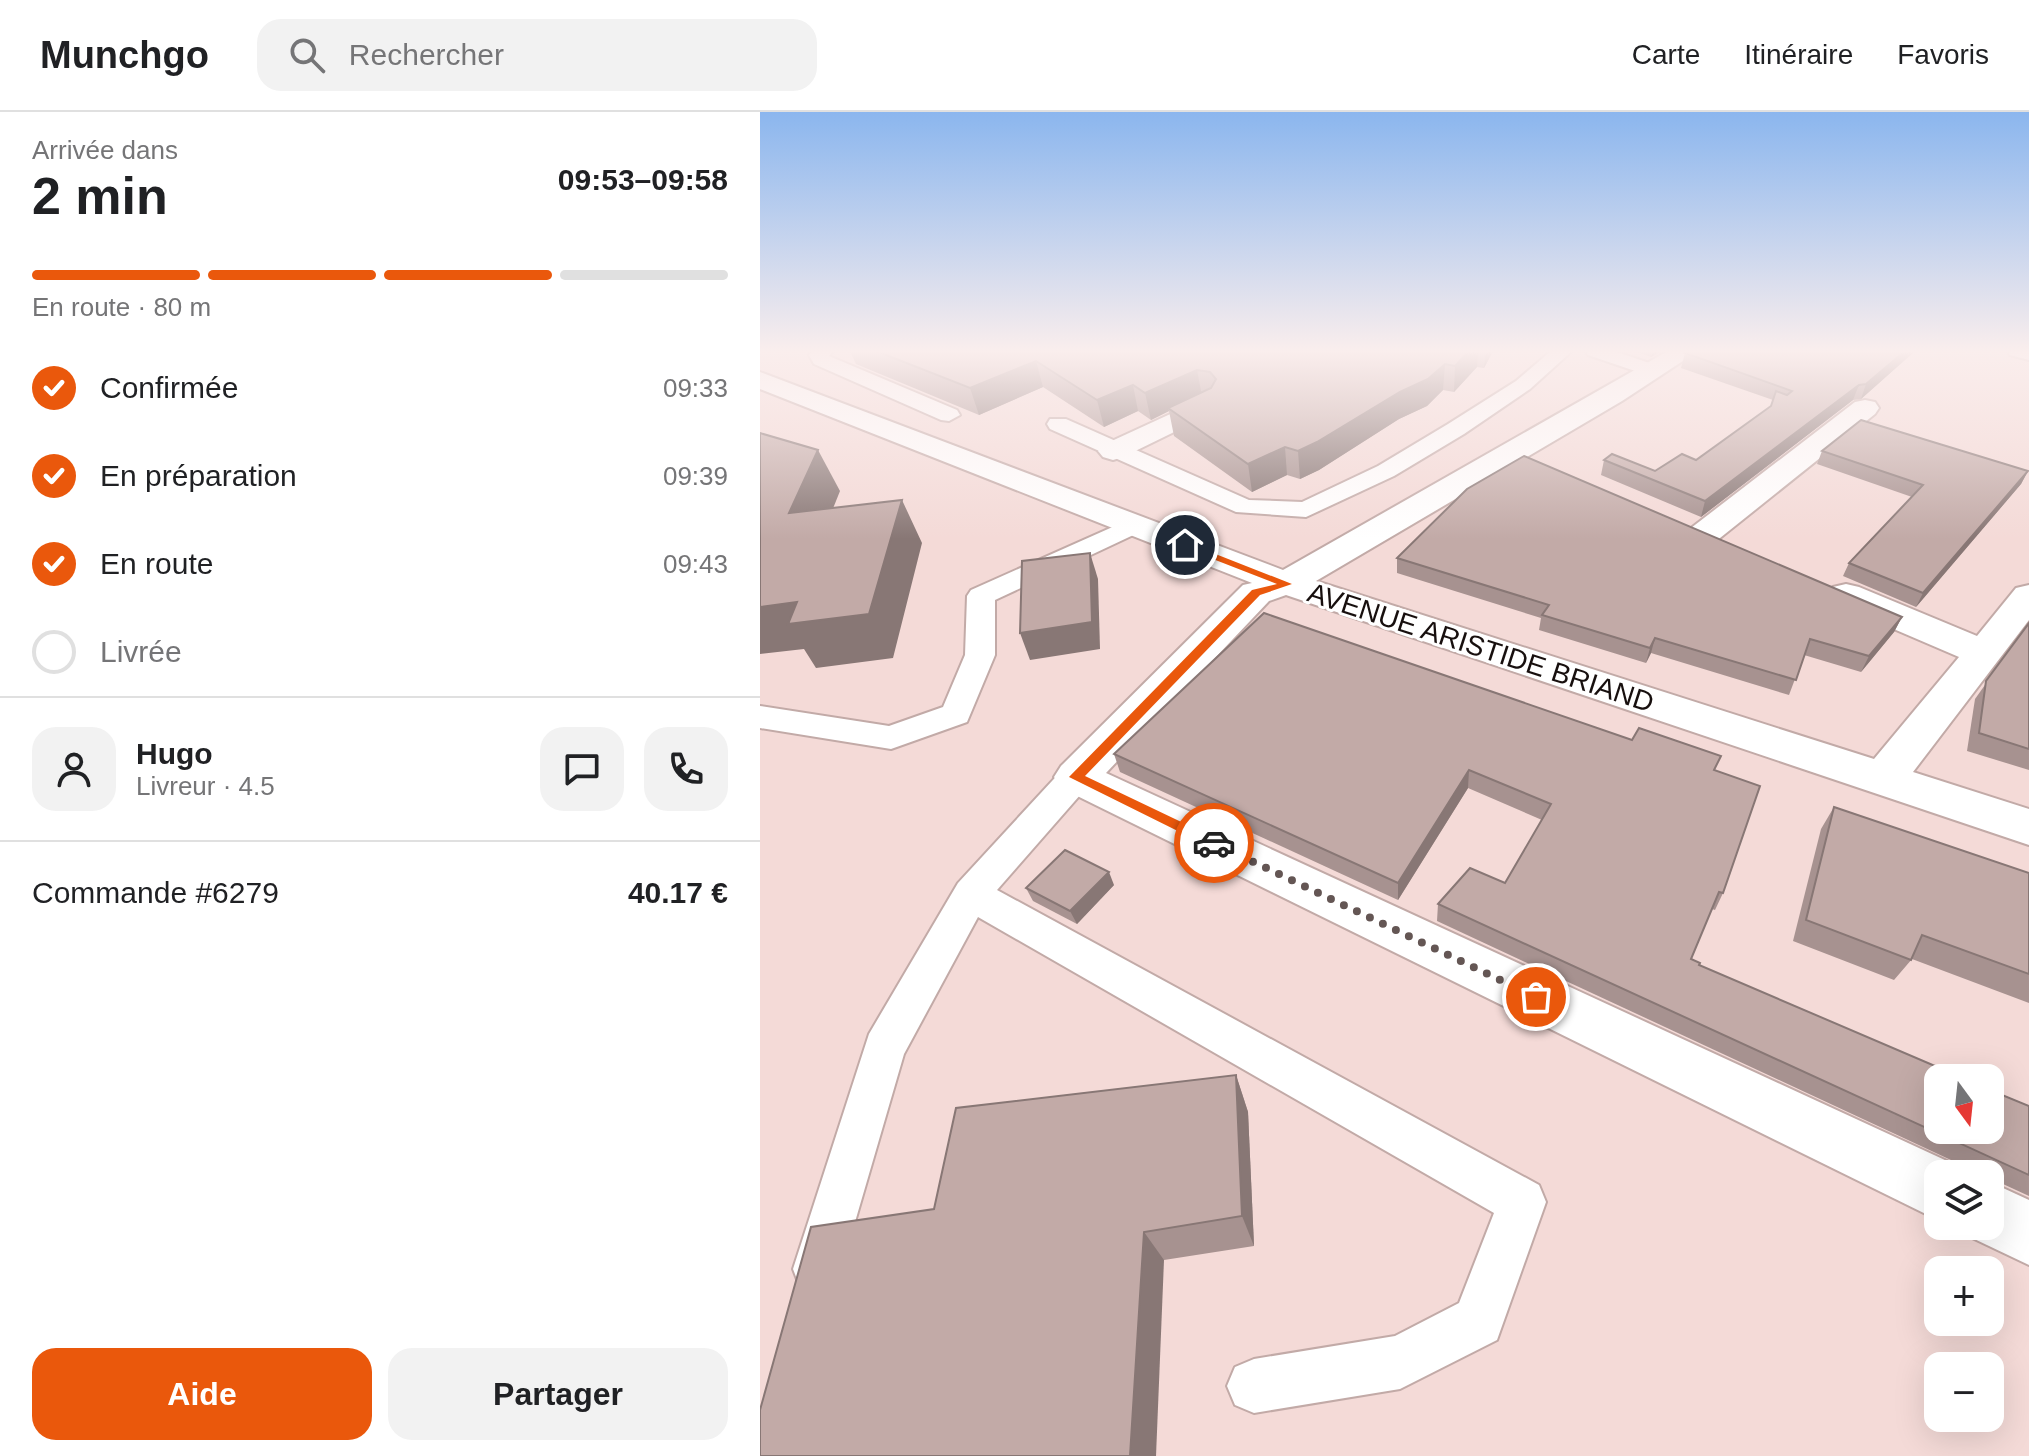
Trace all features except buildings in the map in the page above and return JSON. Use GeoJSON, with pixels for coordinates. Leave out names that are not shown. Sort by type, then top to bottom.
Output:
{"type":"FeatureCollection","features":[{"type":"Feature","properties":{"kind":"street","name":"AVENUE ARISTIDE BRIAND"},"geometry":{"type":"LineString","coordinates":[[847,414],[1287,584],[2029,827]]}},
{"type":"Feature","properties":{"kind":"street"},"geometry":{"type":"LineString","coordinates":[[1113,451],[1189,414]]}},
{"type":"Feature","properties":{"kind":"street"},"geometry":{"type":"LineString","coordinates":[[1593,414],[1529,459],[1321,561],[1287,584],[1256,593],[1076,777],[1924,1182]]}},
{"type":"Feature","properties":{"kind":"street"},"geometry":{"type":"LineString","coordinates":[[1702,535],[1858,414]]}},
{"type":"Feature","properties":{"kind":"street"},"geometry":{"type":"LineString","coordinates":[[1815,582],[1984,653]]}},
{"type":"Feature","properties":{"kind":"street"},"geometry":{"type":"LineString","coordinates":[[1889,781],[1893,764],[2029,596]]}},
{"type":"Feature","properties":{"kind":"street"},"geometry":{"type":"LineString","coordinates":[[2004,1221],[2029,1233]]}},
{"type":"Feature","properties":{"kind":"lane"},"geometry":{"type":"LineString","coordinates":[[1058,424],[1245,507],[1306,510],[1386,471],[1479,414]]}},
{"type":"Feature","properties":{"kind":"lane"},"geometry":{"type":"LineString","coordinates":[[760,717],[891,738],[956,714],[980,655],[981,596],[1135,525]]}},
{"type":"Feature","properties":{"kind":"lane"},"geometry":{"type":"LineString","coordinates":[[807,1305],[884,1048],[971,894],[1076,777]]}},
{"type":"Feature","properties":{"kind":"lane"},"geometry":{"type":"LineString","coordinates":[[971,894],[1522,1202],[1478,1321],[1400,1362],[1254,1386]]}},
{"type":"Feature","properties":{"kind":"way so far"},"geometry":{"type":"LineString","coordinates":[[1214,843],[1536,997]]}},
{"type":"Feature","properties":{"kind":"route"},"geometry":{"type":"LineString","coordinates":[[1185,545],[1287,584],[1256,593],[1076,777],[1214,843]]}}]}
